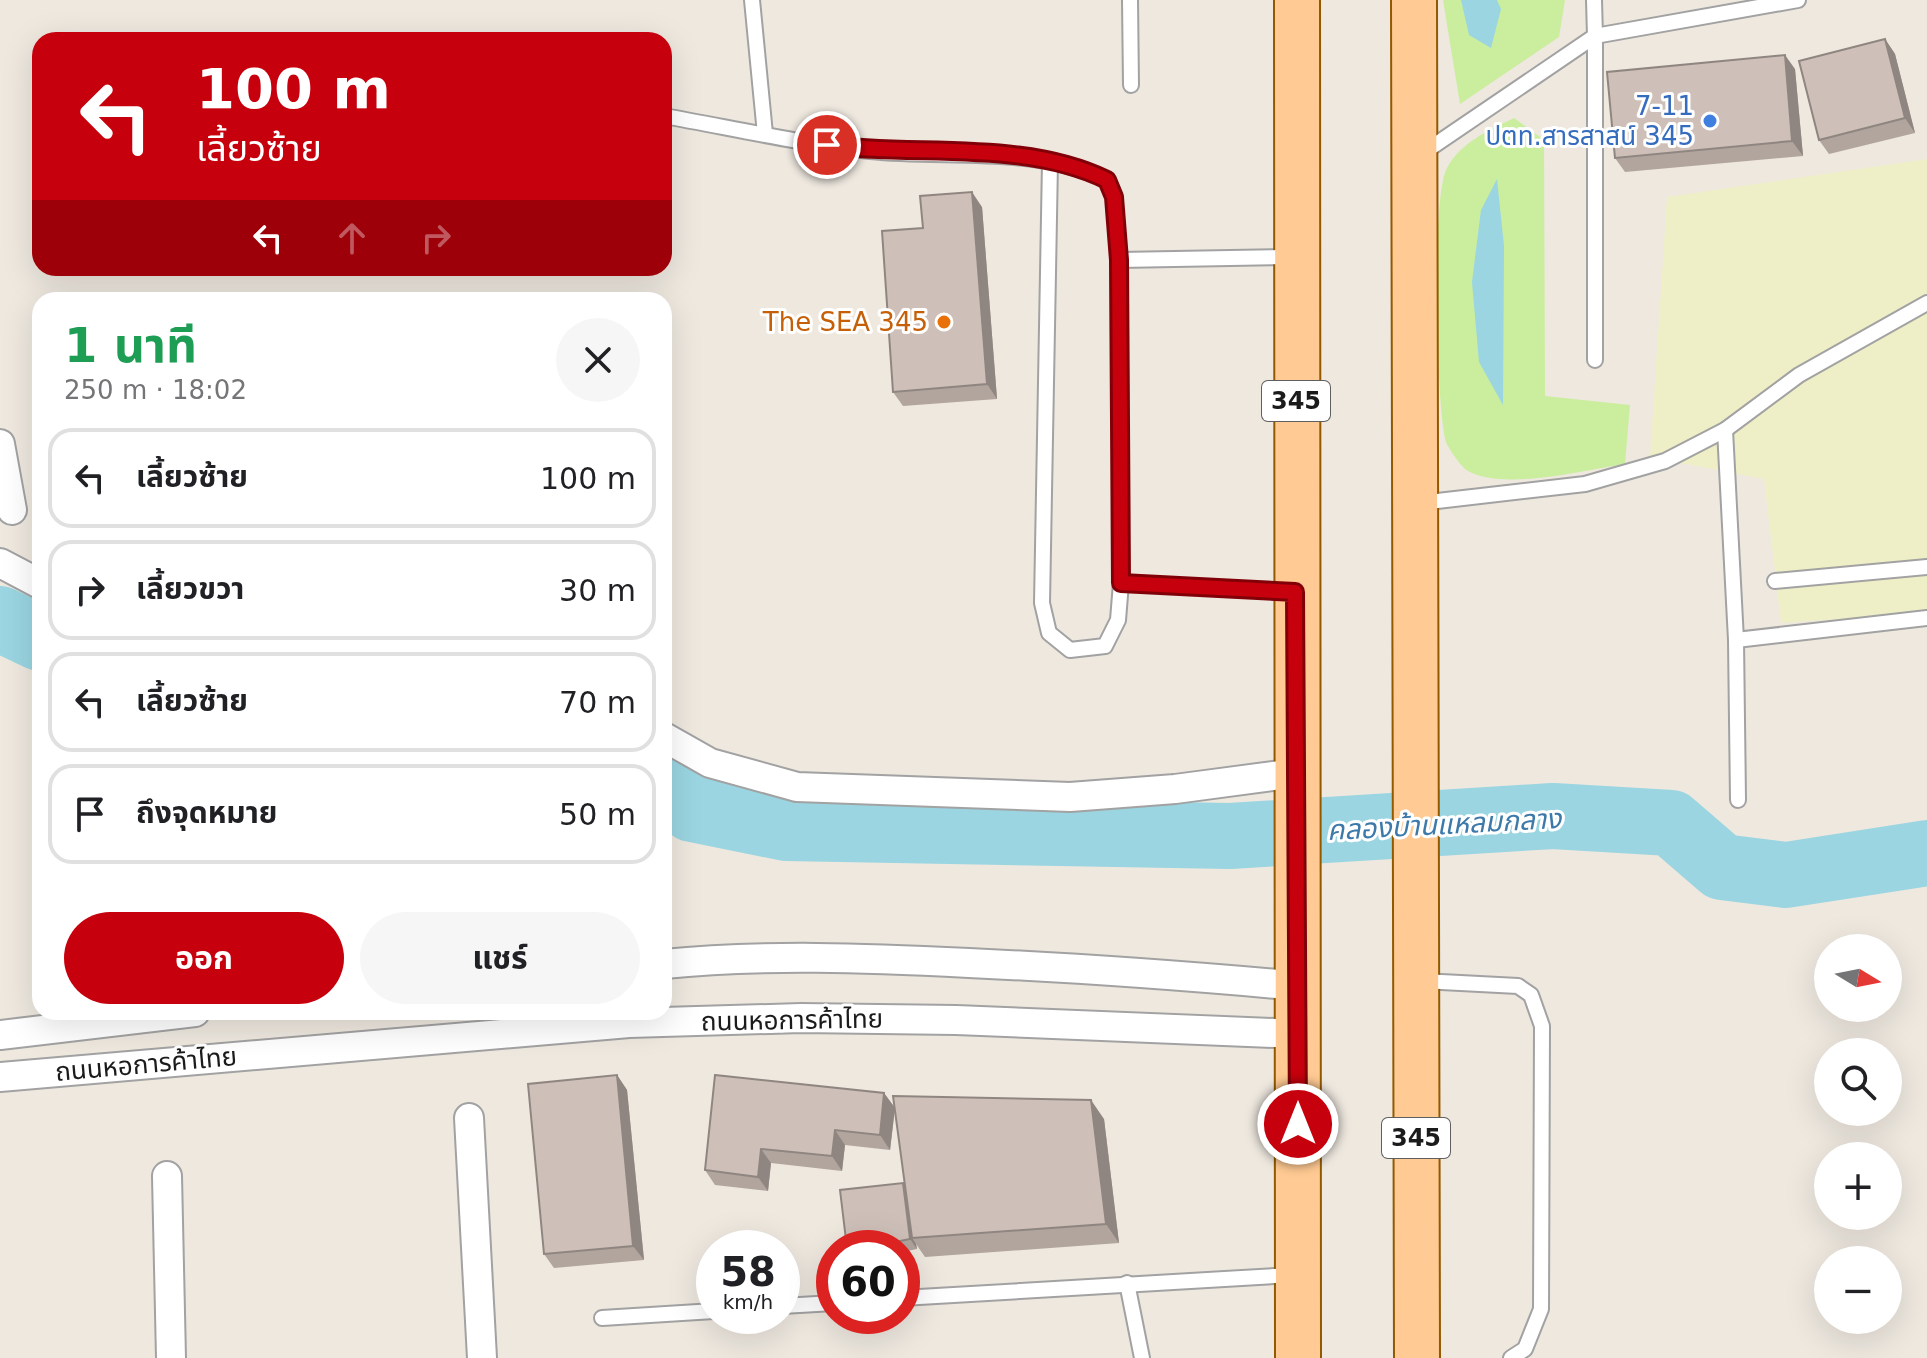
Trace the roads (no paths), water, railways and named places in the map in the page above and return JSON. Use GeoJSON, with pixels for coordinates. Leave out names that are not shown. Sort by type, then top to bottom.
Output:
{"type":"FeatureCollection","features":[{"type":"Feature","properties":{"kind":"main road","name":"345"},"geometry":{"type":"LineString","coordinates":[[1297,0],[1295,592],[1299,986],[1298,1358]]}},
{"type":"Feature","properties":{"kind":"main road","name":"345"},"geometry":{"type":"LineString","coordinates":[[1414,0],[1417,1358]]}},
{"type":"Feature","properties":{"kind":"street"},"geometry":{"type":"LineString","coordinates":[[0,444],[12,510]]}},
{"type":"Feature","properties":{"kind":"street"},"geometry":{"type":"LineString","coordinates":[[0,563],[32,580]]}},
{"type":"Feature","properties":{"kind":"street"},"geometry":{"type":"LineString","coordinates":[[672,742],[710,763],[797,787],[1070,797],[1175,789],[1296,788]]}},
{"type":"Feature","properties":{"kind":"street"},"geometry":{"type":"LineString","coordinates":[[672,964],[786,958],[902,960],[1083,969],[1299,986]]}},
{"type":"Feature","properties":{"kind":"street","name":"ถนนหอการค้าไทย"},"geometry":{"type":"LineString","coordinates":[[0,1077],[644,1022],[801,1018],[956,1020],[1298,1034]]}},
{"type":"Feature","properties":{"kind":"street","name":"ถนนหอการค้าไทย"},"geometry":{"type":"LineString","coordinates":[[0,1035],[127,1020]]}},
{"type":"Feature","properties":{"kind":"street"},"geometry":{"type":"LineString","coordinates":[[469,1118],[482,1358]]}},
{"type":"Feature","properties":{"kind":"street"},"geometry":{"type":"LineString","coordinates":[[167,1176],[171,1358]]}},
{"type":"Feature","properties":{"kind":"lane"},"geometry":{"type":"LineString","coordinates":[[752,0],[765,134]]}},
{"type":"Feature","properties":{"kind":"lane"},"geometry":{"type":"LineString","coordinates":[[1130,0],[1131,85]]}},
{"type":"Feature","properties":{"kind":"lane"},"geometry":{"type":"LineString","coordinates":[[1594,0],[1595,360]]}},
{"type":"Feature","properties":{"kind":"lane"},"geometry":{"type":"LineString","coordinates":[[1414,159],[1595,36],[1798,0]]}},
{"type":"Feature","properties":{"kind":"lane"},"geometry":{"type":"LineString","coordinates":[[672,117],[872,151],[992,154],[1050,162],[1087,170],[1107,180],[1114,197],[1119,260],[1121,583],[1118,620],[1105,646],[1070,650],[1049,633],[1042,603],[1050,162]]}},
{"type":"Feature","properties":{"kind":"lane"},"geometry":{"type":"LineString","coordinates":[[1119,260],[1178,262],[1296,257]]}},
{"type":"Feature","properties":{"kind":"lane"},"geometry":{"type":"LineString","coordinates":[[1415,504],[1585,484],[1665,461],[1725,430],[1799,375],[1927,303]]}},
{"type":"Feature","properties":{"kind":"lane"},"geometry":{"type":"LineString","coordinates":[[1725,430],[1736,640],[1738,800]]}},
{"type":"Feature","properties":{"kind":"lane"},"geometry":{"type":"LineString","coordinates":[[1775,581],[1927,567]]}},
{"type":"Feature","properties":{"kind":"lane"},"geometry":{"type":"LineString","coordinates":[[1121,583],[1295,592]]}},
{"type":"Feature","properties":{"kind":"lane"},"geometry":{"type":"LineString","coordinates":[[1736,640],[1927,618]]}},
{"type":"Feature","properties":{"kind":"lane"},"geometry":{"type":"LineString","coordinates":[[1416,980],[1518,986],[1531,995],[1542,1026],[1541,1309],[1525,1349],[1511,1358]]}},
{"type":"Feature","properties":{"kind":"lane"},"geometry":{"type":"LineString","coordinates":[[920,1297],[1297,1275]]}},
{"type":"Feature","properties":{"kind":"lane"},"geometry":{"type":"LineString","coordinates":[[1127,1283],[1142,1358]]}},
{"type":"Feature","properties":{"kind":"lane"},"geometry":{"type":"LineString","coordinates":[[602,1318],[696,1312]]}},
{"type":"Feature","properties":{"kind":"water"},"geometry":{"type":"Polygon","coordinates":[[[1461,0],[1497,0],[1501,9],[1491,48],[1469,35],[1461,0]]]}},
{"type":"Feature","properties":{"kind":"water"},"geometry":{"type":"Polygon","coordinates":[[[1497,179],[1504,246],[1503,405],[1479,362],[1472,282],[1481,210],[1497,179]]]}},
{"type":"Feature","properties":{"kind":"waterway","name":"คลองบ้านแหลมกลาง"},"geometry":{"type":"LineString","coordinates":[[0,619],[32,634]]}},
{"type":"Feature","properties":{"kind":"waterway","name":"คลองบ้านแหลมกลาง"},"geometry":{"type":"LineString","coordinates":[[672,793],[692,809],[786,828],[1230,836],[1553,816],[1671,823],[1722,867],[1786,875],[1927,853]]}},
{"type":"Feature","properties":{"kind":"place","name":"7-11 ปตท.สารสาสน์ 345"},"geometry":{"type":"Point","coordinates":[1710,121]}},
{"type":"Feature","properties":{"kind":"place","name":"The SEA 345"},"geometry":{"type":"Point","coordinates":[944,322]}}]}
